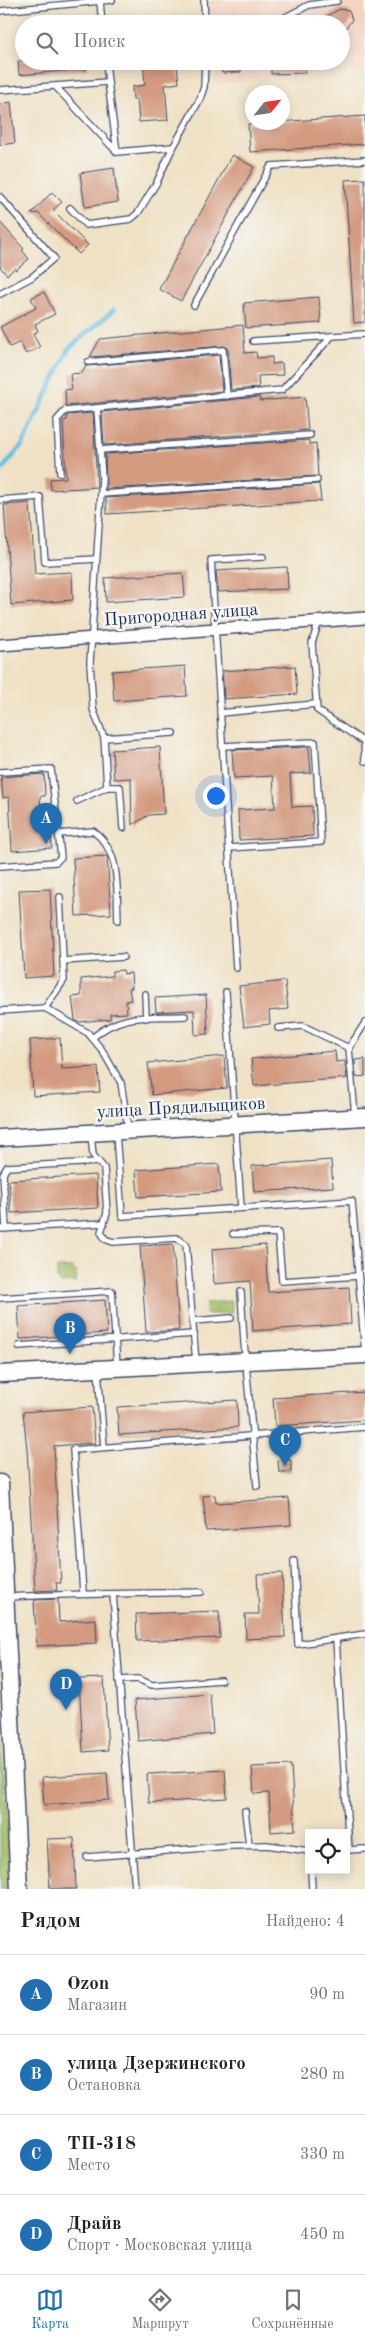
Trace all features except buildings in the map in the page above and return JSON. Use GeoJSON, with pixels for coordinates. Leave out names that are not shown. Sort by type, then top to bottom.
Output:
{"type":"FeatureCollection","features":[{"type":"Feature","properties":{"kind":"street","name":"Пригородная улица"},"geometry":{"type":"LineString","coordinates":[[0,645],[365,618]]}},
{"type":"Feature","properties":{"kind":"street","name":"улица Прядильщиков"},"geometry":{"type":"LineString","coordinates":[[0,1138],[360,1117]]}},
{"type":"Feature","properties":{"kind":"street"},"geometry":{"type":"LineString","coordinates":[[0,1374],[365,1355]]}},
{"type":"Feature","properties":{"kind":"street"},"geometry":{"type":"LineString","coordinates":[[0,1483],[19,1889]]}},
{"type":"Feature","properties":{"kind":"lane"},"geometry":{"type":"LineString","coordinates":[[0,10],[112,0]]}},
{"type":"Feature","properties":{"kind":"lane"},"geometry":{"type":"LineString","coordinates":[[204,0],[205,15]]}},
{"type":"Feature","properties":{"kind":"lane"},"geometry":{"type":"LineString","coordinates":[[100,1],[101,15]]}},
{"type":"Feature","properties":{"kind":"lane"},"geometry":{"type":"LineString","coordinates":[[290,15],[309,5],[337,1]]}},
{"type":"Feature","properties":{"kind":"lane"},"geometry":{"type":"LineString","coordinates":[[107,70],[117,152]]}},
{"type":"Feature","properties":{"kind":"lane"},"geometry":{"type":"LineString","coordinates":[[70,208],[86,225],[131,219],[138,213],[157,182],[173,147],[200,98],[204,87],[205,70]]}},
{"type":"Feature","properties":{"kind":"lane"},"geometry":{"type":"LineString","coordinates":[[0,90],[108,82]]}},
{"type":"Feature","properties":{"kind":"lane"},"geometry":{"type":"LineString","coordinates":[[56,87],[117,152]]}},
{"type":"Feature","properties":{"kind":"lane"},"geometry":{"type":"LineString","coordinates":[[117,152],[173,147]]}},
{"type":"Feature","properties":{"kind":"lane"},"geometry":{"type":"LineString","coordinates":[[194,305],[271,166],[365,160]]}},
{"type":"Feature","properties":{"kind":"lane"},"geometry":{"type":"LineString","coordinates":[[0,197],[54,258],[32,277],[0,294]]}},
{"type":"Feature","properties":{"kind":"lane"},"geometry":{"type":"LineString","coordinates":[[253,341],[365,334]]}},
{"type":"Feature","properties":{"kind":"lane"},"geometry":{"type":"LineString","coordinates":[[60,473],[58,420],[59,415],[68,410],[282,390],[332,336]]}},
{"type":"Feature","properties":{"kind":"lane"},"geometry":{"type":"LineString","coordinates":[[88,362],[223,350],[226,396]]}},
{"type":"Feature","properties":{"kind":"lane"},"geometry":{"type":"LineString","coordinates":[[97,408],[100,450],[100,494],[90,662],[93,709],[104,738],[107,788]]}},
{"type":"Feature","properties":{"kind":"lane"},"geometry":{"type":"LineString","coordinates":[[100,450],[310,434]]}},
{"type":"Feature","properties":{"kind":"lane"},"geometry":{"type":"LineString","coordinates":[[100,494],[317,480]]}},
{"type":"Feature","properties":{"kind":"lane"},"geometry":{"type":"LineString","coordinates":[[0,500],[40,497],[45,562],[96,559]]}},
{"type":"Feature","properties":{"kind":"lane"},"geometry":{"type":"LineString","coordinates":[[236,968],[211,560],[263,556]]}},
{"type":"Feature","properties":{"kind":"lane"},"geometry":{"type":"LineString","coordinates":[[319,622],[312,643],[317,710],[364,742],[365,761]]}},
{"type":"Feature","properties":{"kind":"lane"},"geometry":{"type":"LineString","coordinates":[[220,713],[316,704]]}},
{"type":"Feature","properties":{"kind":"lane"},"geometry":{"type":"LineString","coordinates":[[104,738],[173,733]]}},
{"type":"Feature","properties":{"kind":"lane"},"geometry":{"type":"LineString","coordinates":[[222,746],[315,742],[321,842],[229,848]]}},
{"type":"Feature","properties":{"kind":"lane"},"geometry":{"type":"LineString","coordinates":[[0,772],[51,769],[61,857],[58,861],[0,866]]}},
{"type":"Feature","properties":{"kind":"lane"},"geometry":{"type":"LineString","coordinates":[[77,802],[107,788],[120,787],[123,828]]}},
{"type":"Feature","properties":{"kind":"lane"},"geometry":{"type":"LineString","coordinates":[[59,834],[93,831],[104,839],[115,860],[118,920]]}},
{"type":"Feature","properties":{"kind":"lane"},"geometry":{"type":"LineString","coordinates":[[45,1008],[64,980],[60,897]]}},
{"type":"Feature","properties":{"kind":"lane"},"geometry":{"type":"LineString","coordinates":[[63,960],[123,957]]}},
{"type":"Feature","properties":{"kind":"lane"},"geometry":{"type":"LineString","coordinates":[[226,992],[241,1207]]}},
{"type":"Feature","properties":{"kind":"lane"},"geometry":{"type":"LineString","coordinates":[[145,994],[146,1018]]}},
{"type":"Feature","properties":{"kind":"lane"},"geometry":{"type":"LineString","coordinates":[[0,1011],[45,1008],[88,1033],[102,1050],[121,1083],[122,1216],[352,1200],[365,1355]]}},
{"type":"Feature","properties":{"kind":"lane"},"geometry":{"type":"LineString","coordinates":[[92,1038],[106,1026],[119,1020],[185,1016]]}},
{"type":"Feature","properties":{"kind":"lane"},"geometry":{"type":"LineString","coordinates":[[360,1117],[349,1048],[365,1023]]}},
{"type":"Feature","properties":{"kind":"lane"},"geometry":{"type":"LineString","coordinates":[[278,1028],[303,1026],[349,1048]]}},
{"type":"Feature","properties":{"kind":"lane"},"geometry":{"type":"LineString","coordinates":[[91,1132],[93,1154],[104,1168],[107,1213],[101,1232],[109,1241],[176,1238],[184,1242],[188,1247],[196,1364]]}},
{"type":"Feature","properties":{"kind":"lane"},"geometry":{"type":"LineString","coordinates":[[99,1162],[10,1166],[5,1169],[3,1174],[3,1228],[104,1223]]}},
{"type":"Feature","properties":{"kind":"lane"},"geometry":{"type":"LineString","coordinates":[[232,1234],[278,1233],[282,1281],[358,1276]]}},
{"type":"Feature","properties":{"kind":"lane"},"geometry":{"type":"LineString","coordinates":[[0,1298],[112,1291],[117,1368]]}},
{"type":"Feature","properties":{"kind":"lane"},"geometry":{"type":"LineString","coordinates":[[241,1292],[257,1486]]}},
{"type":"Feature","properties":{"kind":"lane"},"geometry":{"type":"LineString","coordinates":[[193,1321],[231,1318]]}},
{"type":"Feature","properties":{"kind":"lane"},"geometry":{"type":"LineString","coordinates":[[19,1346],[194,1334]]}},
{"type":"Feature","properties":{"kind":"lane"},"geometry":{"type":"LineString","coordinates":[[98,1369],[104,1447]]}},
{"type":"Feature","properties":{"kind":"lane"},"geometry":{"type":"LineString","coordinates":[[83,1592],[73,1450],[365,1426]]}},
{"type":"Feature","properties":{"kind":"lane"},"geometry":{"type":"LineString","coordinates":[[294,1561],[298,1644],[365,1634]]}},
{"type":"Feature","properties":{"kind":"lane"},"geometry":{"type":"LineString","coordinates":[[5,1597],[83,1592],[112,1594],[201,1592]]}},
{"type":"Feature","properties":{"kind":"lane"},"geometry":{"type":"LineString","coordinates":[[112,1594],[135,1889]]}},
{"type":"Feature","properties":{"kind":"lane"},"geometry":{"type":"LineString","coordinates":[[336,1639],[347,1829]]}},
{"type":"Feature","properties":{"kind":"lane"},"geometry":{"type":"LineString","coordinates":[[119,1680],[138,1678],[152,1685],[221,1680]]}},
{"type":"Feature","properties":{"kind":"lane"},"geometry":{"type":"LineString","coordinates":[[245,1811],[249,1845]]}},
{"type":"Feature","properties":{"kind":"lane"},"geometry":{"type":"LineString","coordinates":[[87,1857],[249,1845],[267,1845],[305,1850]]}},
{"type":"Feature","properties":{"kind":"lane"},"geometry":{"type":"LineString","coordinates":[[350,1850],[365,1849]]}},
{"type":"Feature","properties":{"kind":"lane"},"geometry":{"type":"LineString","coordinates":[[311,1874],[312,1889]]}},
{"type":"Feature","properties":{"kind":"shaded area"},"geometry":{"type":"Polygon","coordinates":[[[209,0],[365,0],[365,71],[215,84],[214,70],[350,70],[350,15],[210,15],[209,0]]]}},
{"type":"Feature","properties":{"kind":"green space"},"geometry":{"type":"Polygon","coordinates":[[[57,1268],[73,1268],[73,1271],[76,1271],[76,1282],[60,1283],[57,1280],[57,1268]]]}},
{"type":"Feature","properties":{"kind":"green space"},"geometry":{"type":"Polygon","coordinates":[[[231,1301],[232,1313],[206,1314],[206,1303],[231,1301]]]}},
{"type":"Feature","properties":{"kind":"green space"},"geometry":{"type":"Polygon","coordinates":[[[0,1734],[14,1889],[0,1889],[0,1734]]]}},
{"type":"Feature","properties":{"kind":"waterway"},"geometry":{"type":"LineString","coordinates":[[0,472],[23,444],[69,348],[114,310]]}},
{"type":"Feature","properties":{"kind":"place","name":"Ozon"},"geometry":{"type":"Point","coordinates":[46,844]}},
{"type":"Feature","properties":{"kind":"place","name":"улица Дзержинского"},"geometry":{"type":"Point","coordinates":[70,1354]}},
{"type":"Feature","properties":{"kind":"place","name":"ТП-318"},"geometry":{"type":"Point","coordinates":[285,1466]}},
{"type":"Feature","properties":{"kind":"place","name":"Драйв"},"geometry":{"type":"Point","coordinates":[66,1710]}}]}
